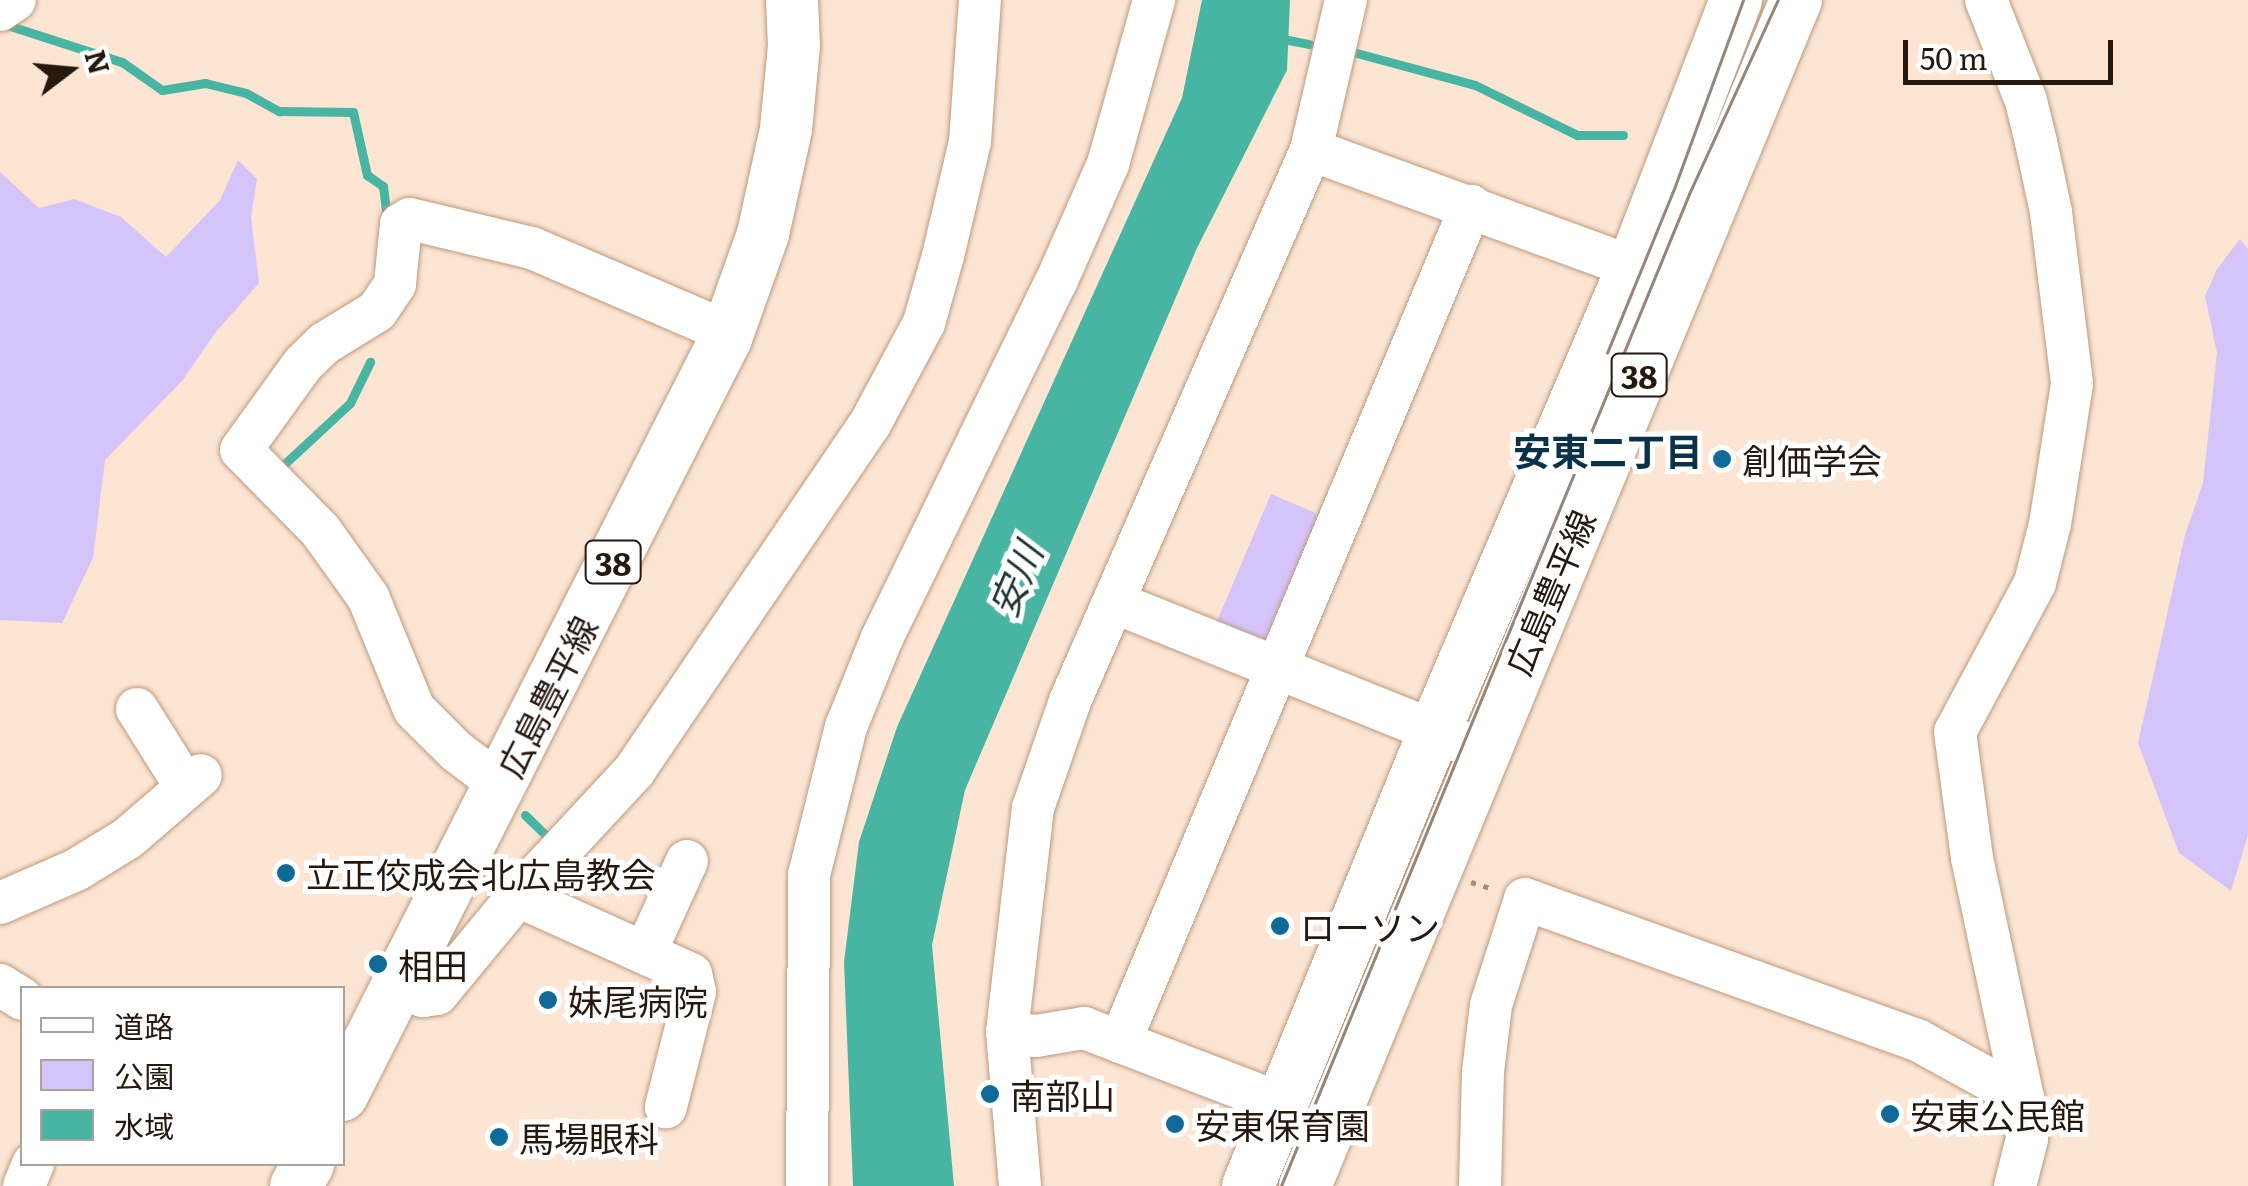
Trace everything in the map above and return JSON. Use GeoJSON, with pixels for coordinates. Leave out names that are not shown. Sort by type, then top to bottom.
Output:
{"type":"FeatureCollection","features":[{"type":"Feature","properties":{"kind":"main road","name":"広島豊平線"},"geometry":{"type":"LineString","coordinates":[[345,1089],[727,332],[763,234],[786,129],[794,46],[792,0]]}},
{"type":"Feature","properties":{"kind":"main road","name":"広島豊平線"},"geometry":{"type":"LineString","coordinates":[[1248,1186],[1435,730],[1634,267],[1736,0]]}},
{"type":"Feature","properties":{"kind":"main road","name":"広島豊平線"},"geometry":{"type":"LineString","coordinates":[[1305,1186],[1796,0]]}},
{"type":"Feature","properties":{"kind":"street"},"geometry":{"type":"LineString","coordinates":[[0,10],[14,0]]}},
{"type":"Feature","properties":{"kind":"street"},"geometry":{"type":"LineString","coordinates":[[399,984],[423,996],[438,994],[518,896],[634,771],[870,424],[924,324],[970,142],[980,0]]}},
{"type":"Feature","properties":{"kind":"street"},"geometry":{"type":"LineString","coordinates":[[807,1186],[809,875],[846,726],[882,638],[1056,282],[1108,164],[1154,0]]}},
{"type":"Feature","properties":{"kind":"street"},"geometry":{"type":"LineString","coordinates":[[1020,1186],[1007,1032],[1033,808],[1070,701],[1116,604],[1311,150],[1346,0]]}},
{"type":"Feature","properties":{"kind":"street"},"geometry":{"type":"LineString","coordinates":[[1986,0],[2036,142],[2050,212],[2072,384],[2050,524],[2035,583],[1955,732],[1972,858],[2023,1098],[2027,1139],[2015,1186]]}},
{"type":"Feature","properties":{"kind":"street"},"geometry":{"type":"LineString","coordinates":[[1311,150],[1634,267]]}},
{"type":"Feature","properties":{"kind":"street"},"geometry":{"type":"LineString","coordinates":[[1120,1042],[1471,206]]}},
{"type":"Feature","properties":{"kind":"street"},"geometry":{"type":"LineString","coordinates":[[501,785],[456,751],[414,709],[368,597],[320,530],[240,450],[303,364],[325,343],[377,311],[396,284],[402,224],[410,219],[532,248],[727,332]]}},
{"type":"Feature","properties":{"kind":"street"},"geometry":{"type":"LineString","coordinates":[[1116,604],[1484,751]]}},
{"type":"Feature","properties":{"kind":"street"},"geometry":{"type":"LineString","coordinates":[[0,903],[76,870],[128,838],[194,781],[137,709]]}},
{"type":"Feature","properties":{"kind":"street"},"geometry":{"type":"LineString","coordinates":[[645,953],[687,861]]}},
{"type":"Feature","properties":{"kind":"street"},"geometry":{"type":"LineString","coordinates":[[518,896],[691,974],[696,992],[666,1107]]}},
{"type":"Feature","properties":{"kind":"street"},"geometry":{"type":"LineString","coordinates":[[1480,1186],[1483,1072],[1491,1005],[1525,899],[1919,1041],[2023,1098]]}},
{"type":"Feature","properties":{"kind":"street"},"geometry":{"type":"LineString","coordinates":[[1007,1032],[1036,1036],[1084,1028],[1282,1104]]}},
{"type":"Feature","properties":{"kind":"path"},"geometry":{"type":"LineString","coordinates":[[1435,870],[1525,899]]}},
{"type":"Feature","properties":{"kind":"green space"},"geometry":{"type":"Polygon","coordinates":[[[238,160],[257,179],[251,218],[259,283],[215,333],[182,381],[105,460],[93,558],[62,623],[0,620],[0,172],[39,208],[74,199],[121,217],[166,257],[220,200],[238,160]]]}},
{"type":"Feature","properties":{"kind":"green space"},"geometry":{"type":"Polygon","coordinates":[[[2240,239],[2248,249],[2248,835],[2231,891],[2179,853],[2138,743],[2185,535],[2203,483],[2217,353],[2205,296],[2217,269],[2240,239]]]}},
{"type":"Feature","properties":{"kind":"green space"},"geometry":{"type":"Polygon","coordinates":[[[1271,494],[1323,516],[1265,652],[1213,630],[1271,494]]]}},
{"type":"Feature","properties":{"kind":"water","name":"安川"},"geometry":{"type":"Polygon","coordinates":[[[1202,0],[1290,0],[1287,70],[1197,248],[965,790],[932,945],[954,1186],[853,1186],[844,962],[859,842],[897,727],[1182,98],[1202,0]]]}},
{"type":"Feature","properties":{"kind":"waterway"},"geometry":{"type":"LineString","coordinates":[[4,24],[122,62],[162,90],[205,83],[246,93],[279,111],[353,112],[367,175],[383,186],[386,210]]}},
{"type":"Feature","properties":{"kind":"waterway"},"geometry":{"type":"LineString","coordinates":[[1278,38],[1309,44]]}},
{"type":"Feature","properties":{"kind":"waterway"},"geometry":{"type":"LineString","coordinates":[[1353,52],[1475,85],[1577,135],[1623,135]]}},
{"type":"Feature","properties":{"kind":"waterway"},"geometry":{"type":"LineString","coordinates":[[279,469],[350,403],[370,362]]}},
{"type":"Feature","properties":{"kind":"waterway"},"geometry":{"type":"LineString","coordinates":[[525,815],[552,841]]}},
{"type":"Feature","properties":{"kind":"tram line"},"geometry":{"type":"LineString","coordinates":[[1607,353],[1674,189],[1743,0]]}},
{"type":"Feature","properties":{"kind":"tram line"},"geometry":{"type":"LineString","coordinates":[[1281,1186],[1689,194],[1778,0]]}},
{"type":"Feature","properties":{"kind":"place","name":"創価学会"},"geometry":{"type":"Point","coordinates":[1722,459]}},
{"type":"Feature","properties":{"kind":"place","name":"立正佼成会北広島教会"},"geometry":{"type":"Point","coordinates":[286,873]}},
{"type":"Feature","properties":{"kind":"place","name":"ローソン"},"geometry":{"type":"Point","coordinates":[1280,926]}},
{"type":"Feature","properties":{"kind":"place","name":"相田"},"geometry":{"type":"Point","coordinates":[378,964]}},
{"type":"Feature","properties":{"kind":"place","name":"妹尾病院"},"geometry":{"type":"Point","coordinates":[548,1000]}},
{"type":"Feature","properties":{"kind":"place","name":"南部山"},"geometry":{"type":"Point","coordinates":[990,1094]}},
{"type":"Feature","properties":{"kind":"place","name":"安東公民館"},"geometry":{"type":"Point","coordinates":[1890,1114]}},
{"type":"Feature","properties":{"kind":"place","name":"安東保育園"},"geometry":{"type":"Point","coordinates":[1175,1124]}},
{"type":"Feature","properties":{"kind":"place","name":"馬場眼科"},"geometry":{"type":"Point","coordinates":[499,1137]}},
{"type":"Feature","properties":{"kind":"district","name":"安東二丁目"},"geometry":{"type":"Point","coordinates":[1608,450]}}]}
